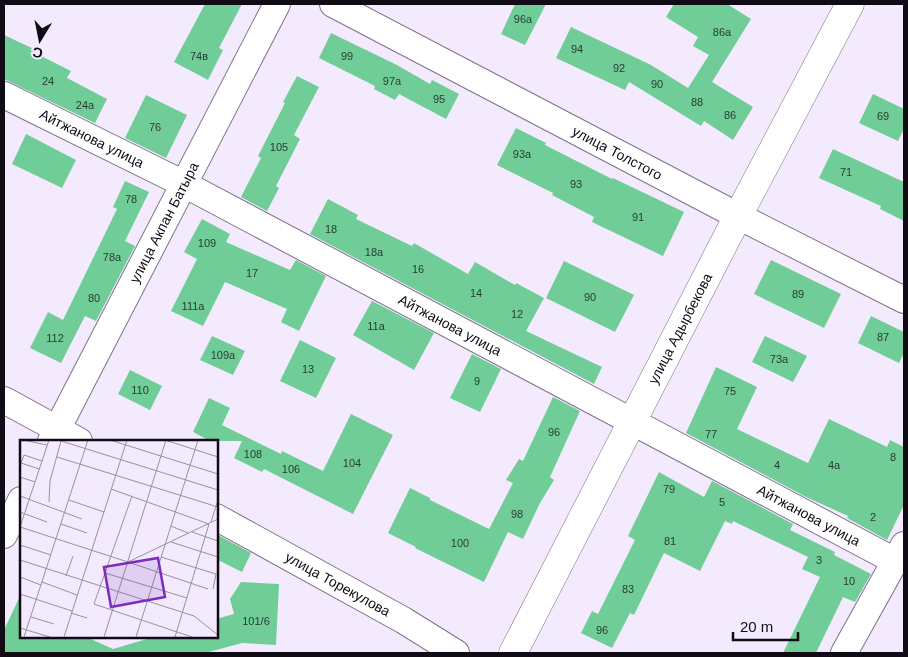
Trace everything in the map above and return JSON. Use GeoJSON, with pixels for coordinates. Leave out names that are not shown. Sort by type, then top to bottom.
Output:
{"type":"FeatureCollection","features":[{"type":"Feature","properties":{"kind":"main road","name":"улица Адырбекова"},"geometry":{"type":"LineString","coordinates":[[512,653],[850,4]]}},
{"type":"Feature","properties":{"kind":"street","name":"улица Акпан Батыра"},"geometry":{"type":"LineString","coordinates":[[62,437],[184,184],[277,4]]}},
{"type":"Feature","properties":{"kind":"street","name":"улица Толстого"},"geometry":{"type":"LineString","coordinates":[[333,4],[738,216],[904,300]]}},
{"type":"Feature","properties":{"kind":"street","name":"Айтжанова улица"},"geometry":{"type":"LineString","coordinates":[[4,95],[184,184],[631,423],[899,553]]}},
{"type":"Feature","properties":{"kind":"street"},"geometry":{"type":"LineString","coordinates":[[4,400],[62,437]]}},
{"type":"Feature","properties":{"kind":"street"},"geometry":{"type":"LineString","coordinates":[[4,535],[20,502]]}},
{"type":"Feature","properties":{"kind":"street","name":"улица Торекулова"},"geometry":{"type":"LineString","coordinates":[[218,518],[403,620],[456,653]]}},
{"type":"Feature","properties":{"kind":"street"},"geometry":{"type":"LineString","coordinates":[[844,653],[899,553]]}},
{"type":"Feature","properties":{"kind":"building"},"geometry":{"type":"Polygon","coordinates":[[[205,4],[242,4],[219,48],[223,50],[208,80],[174,62],[205,4]]]}},
{"type":"Feature","properties":{"kind":"building"},"geometry":{"type":"Polygon","coordinates":[[[515,4],[546,4],[525,45],[501,34],[515,4]]]}},
{"type":"Feature","properties":{"kind":"building"},"geometry":{"type":"Polygon","coordinates":[[[674,4],[727,4],[751,19],[712,82],[753,107],[733,140],[704,121],[701,126],[629,82],[625,90],[556,58],[571,27],[651,65],[688,88],[709,55],[693,46],[698,37],[666,17],[674,4]]]}},
{"type":"Feature","properties":{"kind":"building"},"geometry":{"type":"Polygon","coordinates":[[[331,33],[397,65],[430,84],[432,80],[459,94],[446,119],[399,94],[395,100],[374,89],[375,86],[319,58],[331,33]]]}},
{"type":"Feature","properties":{"kind":"building"},"geometry":{"type":"Polygon","coordinates":[[[4,35],[36,50],[35,53],[71,71],[67,78],[107,99],[95,123],[4,79],[4,35]]]}},
{"type":"Feature","properties":{"kind":"building"},"geometry":{"type":"Polygon","coordinates":[[[297,76],[319,87],[294,135],[300,139],[276,186],[279,188],[267,211],[241,197],[261,158],[258,156],[297,76]]]}},
{"type":"Feature","properties":{"kind":"building"},"geometry":{"type":"Polygon","coordinates":[[[873,94],[904,109],[904,129],[898,141],[859,123],[873,94]]]}},
{"type":"Feature","properties":{"kind":"building"},"geometry":{"type":"Polygon","coordinates":[[[146,95],[187,115],[166,158],[125,138],[146,95]]]}},
{"type":"Feature","properties":{"kind":"building"},"geometry":{"type":"Polygon","coordinates":[[[516,128],[612,179],[684,212],[663,256],[592,222],[594,217],[552,195],[553,193],[497,165],[516,128]]]}},
{"type":"Feature","properties":{"kind":"building"},"geometry":{"type":"Polygon","coordinates":[[[26,134],[76,160],[62,188],[12,164],[26,134]]]}},
{"type":"Feature","properties":{"kind":"building"},"geometry":{"type":"Polygon","coordinates":[[[833,149],[904,182],[904,221],[880,209],[881,206],[819,178],[833,149]]]}},
{"type":"Feature","properties":{"kind":"building"},"geometry":{"type":"Polygon","coordinates":[[[125,181],[149,192],[125,241],[135,246],[96,321],[85,316],[61,363],[30,348],[48,312],[63,320],[117,209],[113,207],[125,181]]]}},
{"type":"Feature","properties":{"kind":"building"},"geometry":{"type":"Polygon","coordinates":[[[328,199],[358,215],[356,219],[412,246],[414,243],[468,274],[475,262],[515,285],[516,283],[544,298],[526,331],[602,367],[594,384],[310,234],[328,199]]]}},
{"type":"Feature","properties":{"kind":"building"},"geometry":{"type":"Polygon","coordinates":[[[202,219],[230,234],[226,242],[290,270],[296,260],[326,276],[299,331],[281,322],[287,309],[225,282],[203,326],[171,311],[197,259],[184,252],[202,219]]]}},
{"type":"Feature","properties":{"kind":"building"},"geometry":{"type":"Polygon","coordinates":[[[771,260],[841,294],[824,328],[754,294],[771,260]]]}},
{"type":"Feature","properties":{"kind":"building"},"geometry":{"type":"Polygon","coordinates":[[[564,261],[634,295],[615,332],[546,298],[564,261]]]}},
{"type":"Feature","properties":{"kind":"building"},"geometry":{"type":"Polygon","coordinates":[[[372,301],[434,333],[414,370],[353,335],[372,301]]]}},
{"type":"Feature","properties":{"kind":"building"},"geometry":{"type":"Polygon","coordinates":[[[871,316],[904,332],[904,353],[899,363],[858,343],[871,316]]]}},
{"type":"Feature","properties":{"kind":"building"},"geometry":{"type":"Polygon","coordinates":[[[212,336],[245,351],[233,375],[200,360],[212,336]]]}},
{"type":"Feature","properties":{"kind":"building"},"geometry":{"type":"Polygon","coordinates":[[[765,336],[807,356],[793,382],[752,362],[765,336]]]}},
{"type":"Feature","properties":{"kind":"building"},"geometry":{"type":"Polygon","coordinates":[[[300,340],[336,358],[316,398],[280,381],[300,340]]]}},
{"type":"Feature","properties":{"kind":"building"},"geometry":{"type":"Polygon","coordinates":[[[472,354],[501,369],[480,412],[450,398],[472,354]]]}},
{"type":"Feature","properties":{"kind":"building"},"geometry":{"type":"Polygon","coordinates":[[[716,367],[757,387],[737,429],[808,463],[829,419],[887,447],[890,440],[904,447],[904,505],[887,540],[847,518],[848,516],[806,497],[686,433],[716,367]]]}},
{"type":"Feature","properties":{"kind":"building"},"geometry":{"type":"Polygon","coordinates":[[[130,370],[162,386],[150,410],[118,394],[130,370]]]}},
{"type":"Feature","properties":{"kind":"building"},"geometry":{"type":"Polygon","coordinates":[[[553,397],[580,411],[550,477],[554,480],[540,503],[523,539],[508,532],[484,582],[388,533],[410,488],[489,529],[513,483],[506,480],[519,459],[523,461],[553,397]]]}},
{"type":"Feature","properties":{"kind":"building"},"geometry":{"type":"Polygon","coordinates":[[[209,398],[230,408],[222,425],[281,454],[282,451],[323,471],[351,414],[393,435],[353,514],[264,469],[262,472],[234,458],[242,441],[208,440],[193,432],[209,398]]]}},
{"type":"Feature","properties":{"kind":"building"},"geometry":{"type":"Polygon","coordinates":[[[659,472],[704,497],[712,481],[793,524],[790,530],[835,552],[834,555],[871,574],[855,602],[843,597],[816,653],[783,653],[820,577],[802,569],[808,557],[733,521],[732,524],[725,521],[700,571],[664,553],[634,615],[630,613],[612,648],[581,633],[592,611],[598,614],[635,540],[628,536],[659,472]]]}},
{"type":"Feature","properties":{"kind":"building"},"geometry":{"type":"Polygon","coordinates":[[[218,535],[251,553],[242,572],[218,560],[218,535]]]}},
{"type":"Feature","properties":{"kind":"building"},"geometry":{"type":"Polygon","coordinates":[[[241,582],[279,584],[276,645],[242,643],[205,653],[4,653],[4,630],[20,596],[20,637],[86,637],[113,649],[154,637],[218,637],[218,618],[234,614],[230,599],[241,582]]]}}]}
